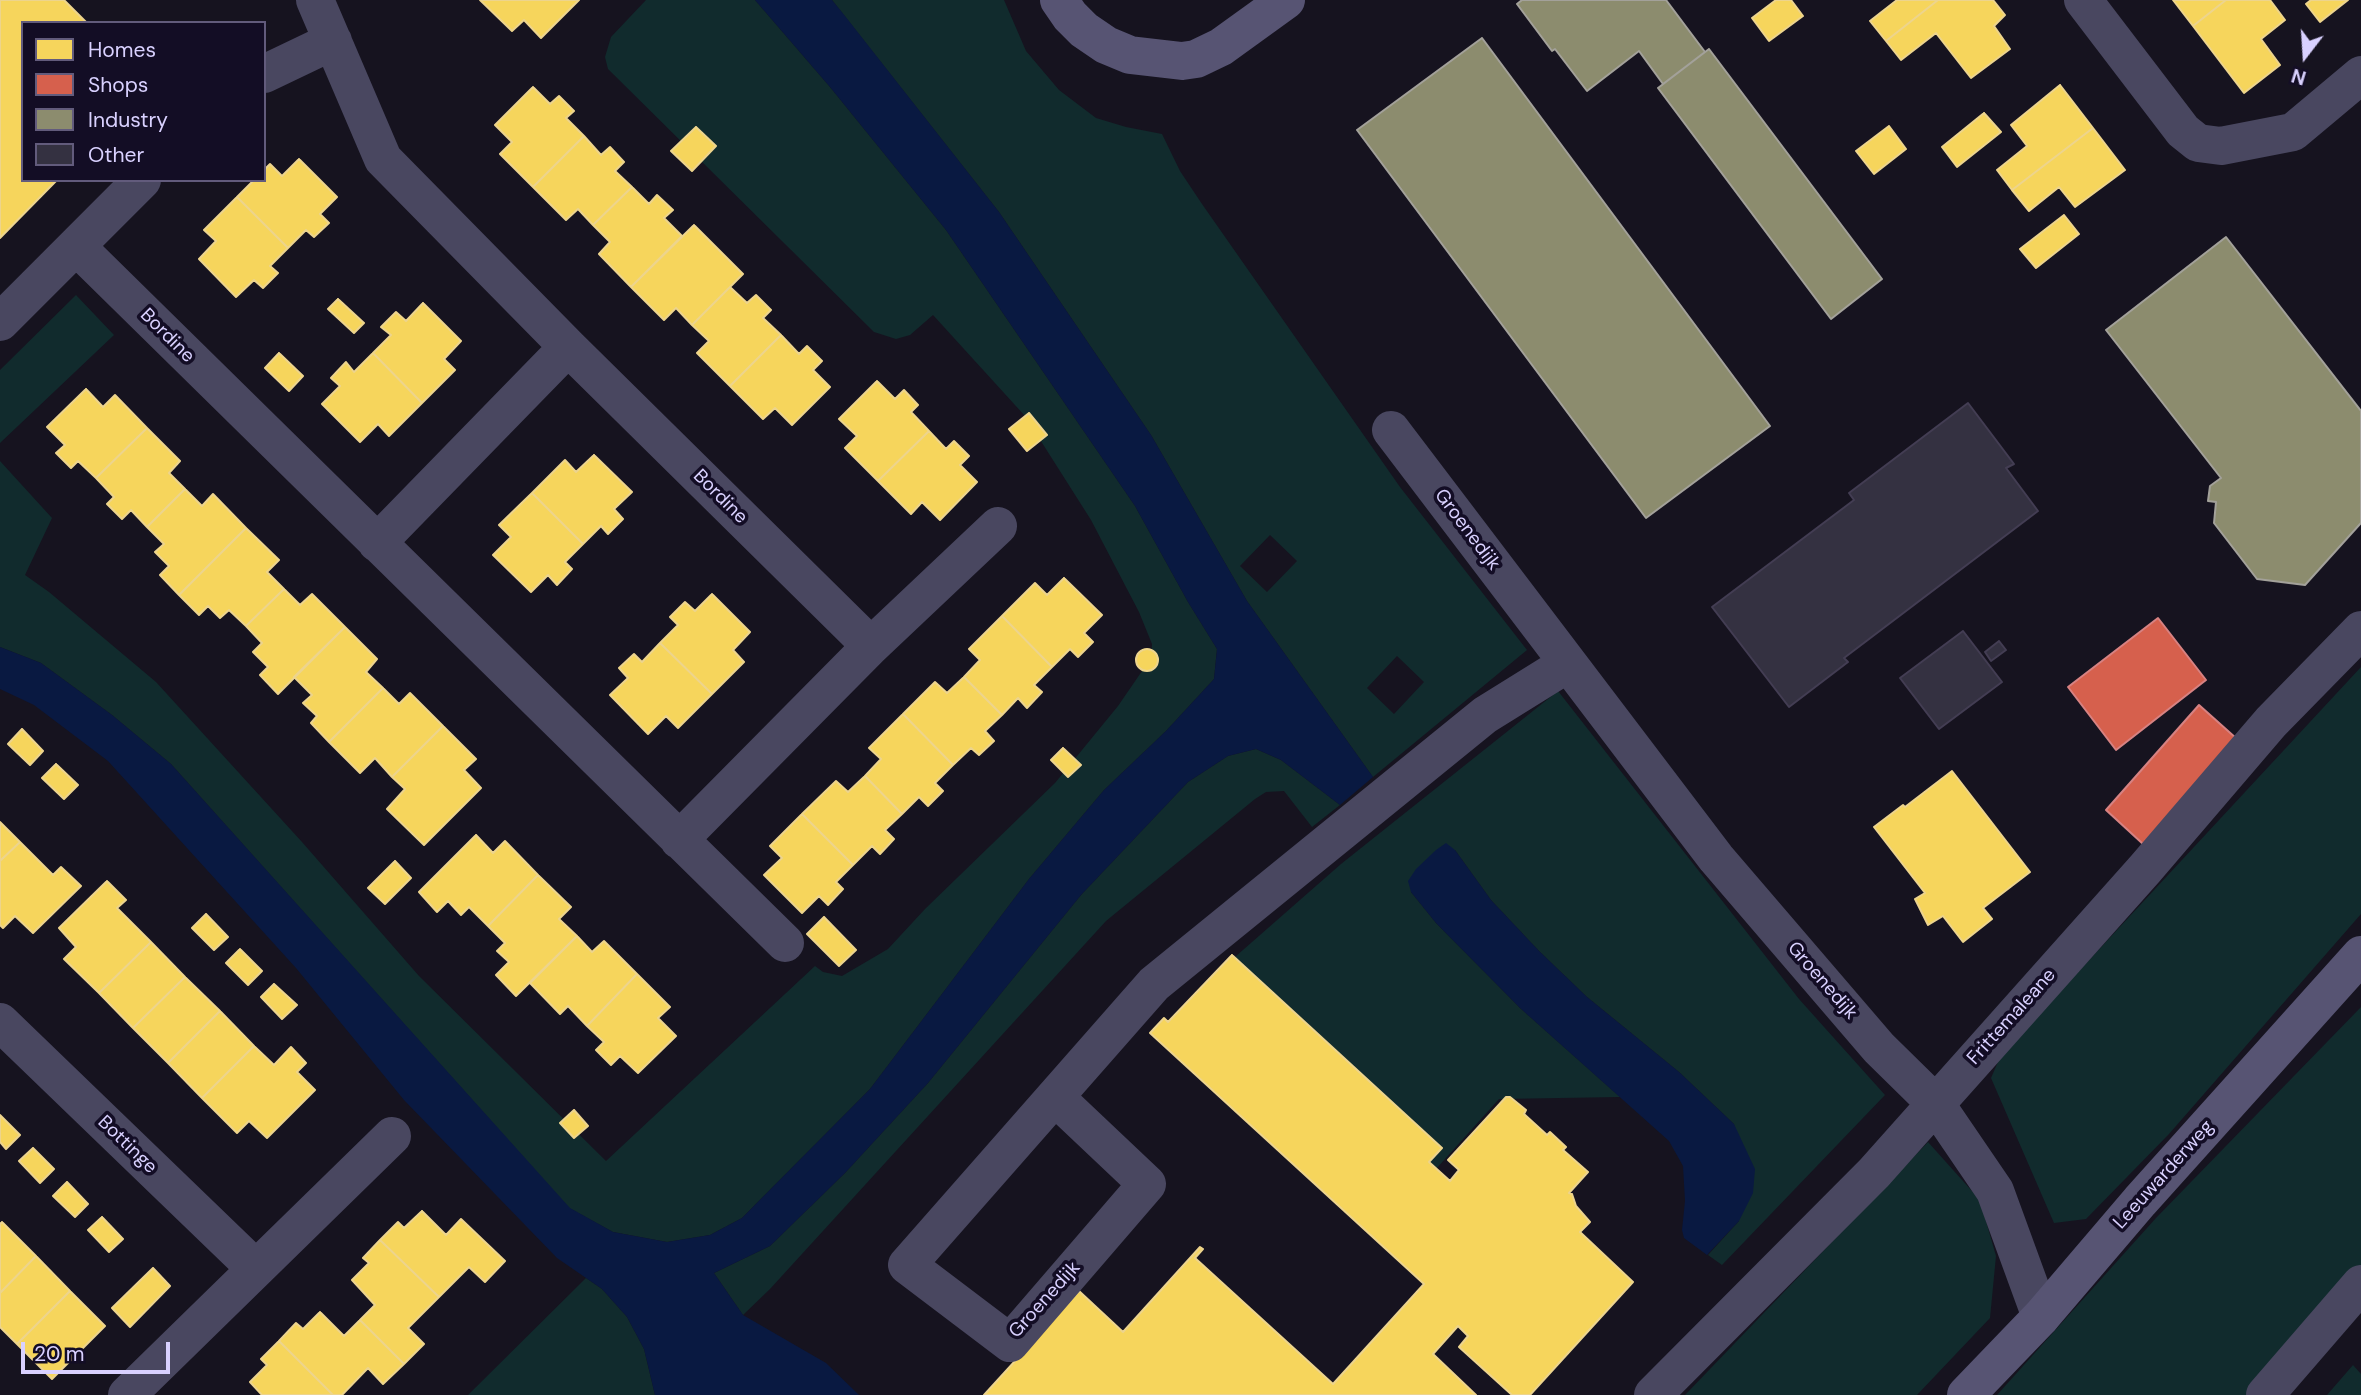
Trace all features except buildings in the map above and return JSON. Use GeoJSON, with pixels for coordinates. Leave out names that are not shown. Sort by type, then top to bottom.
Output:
{"type":"FeatureCollection","features":[{"type":"Feature","properties":{"kind":"main road"},"geometry":{"type":"LineString","coordinates":[[1059,0],[1077,23],[1106,45],[1130,55],[1163,61],[1195,59],[1221,47],[1286,0]]}},
{"type":"Feature","properties":{"kind":"main road","name":"Leeuwarderweg"},"geometry":{"type":"LineString","coordinates":[[1966,1395],[2041,1317],[2140,1201],[2361,955]]}},
{"type":"Feature","properties":{"kind":"street","name":"Bordine"},"geometry":{"type":"LineString","coordinates":[[315,0],[383,159],[568,347],[871,646]]}},
{"type":"Feature","properties":{"kind":"street"},"geometry":{"type":"LineString","coordinates":[[2083,0],[2183,131],[2198,143],[2221,146],[2293,132],[2361,75]]}},
{"type":"Feature","properties":{"kind":"street"},"geometry":{"type":"LineString","coordinates":[[266,73],[333,41]]}},
{"type":"Feature","properties":{"kind":"street"},"geometry":{"type":"LineString","coordinates":[[0,322],[140,182]]}},
{"type":"Feature","properties":{"kind":"street","name":"Bordine"},"geometry":{"type":"LineString","coordinates":[[77,247],[785,943]]}},
{"type":"Feature","properties":{"kind":"street"},"geometry":{"type":"LineString","coordinates":[[377,543],[568,347]]}},
{"type":"Feature","properties":{"kind":"street","name":"Groenedijk"},"geometry":{"type":"LineString","coordinates":[[1391,430],[1716,858],[1879,1048],[1935,1103],[1995,1191],[2041,1317]]}},
{"type":"Feature","properties":{"kind":"street"},"geometry":{"type":"LineString","coordinates":[[679,840],[871,646],[998,526]]}},
{"type":"Feature","properties":{"kind":"street","name":"Frittemaleane"},"geometry":{"type":"LineString","coordinates":[[1653,1395],[1874,1172],[2145,869],[2271,722],[2361,630]]}},
{"type":"Feature","properties":{"kind":"street","name":"Groenedijk"},"geometry":{"type":"LineString","coordinates":[[1055,1097],[1147,1184],[1010,1343],[907,1265],[1154,984],[1485,715],[1567,664]]}},
{"type":"Feature","properties":{"kind":"street","name":"Bottinge"},"geometry":{"type":"LineString","coordinates":[[0,1021],[255,1268]]}},
{"type":"Feature","properties":{"kind":"street"},"geometry":{"type":"LineString","coordinates":[[127,1395],[392,1136]]}},
{"type":"Feature","properties":{"kind":"street"},"geometry":{"type":"LineString","coordinates":[[2265,1395],[2361,1284]]}},
{"type":"Feature","properties":{"kind":"green space"},"geometry":{"type":"Polygon","coordinates":[[[646,0],[755,0],[830,87],[946,230],[1135,506],[1217,649],[1214,679],[1166,731],[1104,790],[1029,879],[870,1089],[742,1218],[710,1235],[667,1242],[613,1232],[569,1208],[171,764],[112,715],[41,663],[0,647],[0,461],[52,518],[25,575],[156,682],[302,842],[419,976],[606,1161],[815,966],[823,972],[842,976],[888,949],[925,909],[1055,783],[1118,706],[1151,658],[1152,644],[1139,612],[1091,520],[1025,416],[933,315],[910,335],[896,339],[874,332],[608,69],[605,57],[611,37],[646,0]]]}},
{"type":"Feature","properties":{"kind":"green space"},"geometry":{"type":"Polygon","coordinates":[[[832,0],[1004,0],[1026,51],[1059,90],[1096,118],[1162,134],[1180,171],[1202,204],[1400,487],[1527,650],[1373,777],[1247,601],[1151,435],[999,212],[832,0]],[[1270,535],[1240,566],[1267,592],[1297,561],[1270,535]],[[1397,656],[1367,688],[1394,714],[1424,682],[1397,656]]]}},
{"type":"Feature","properties":{"kind":"green space"},"geometry":{"type":"Polygon","coordinates":[[[76,295],[114,335],[0,443],[0,370],[76,295]]]}},
{"type":"Feature","properties":{"kind":"green space"},"geometry":{"type":"Polygon","coordinates":[[[2361,667],[2361,914],[2169,1134],[2086,1219],[2054,1223],[1991,1078],[2001,1055],[2361,667]]]}},
{"type":"Feature","properties":{"kind":"green space"},"geometry":{"type":"Polygon","coordinates":[[[1558,691],[1799,999],[1885,1095],[1722,1265],[1708,1255],[1739,1221],[1734,1124],[1679,1072],[1587,997],[1539,951],[1491,900],[1455,850],[1411,892],[1436,923],[1520,1008],[1620,1097],[1499,1099],[1427,1179],[1211,978],[1341,864],[1558,691]]]}},
{"type":"Feature","properties":{"kind":"green space"},"geometry":{"type":"Polygon","coordinates":[[[1256,749],[1281,760],[1340,805],[1312,827],[1284,791],[1266,792],[1106,921],[770,1289],[743,1315],[714,1273],[770,1246],[845,1173],[928,1083],[1081,895],[1188,782],[1228,756],[1256,749]]]}},
{"type":"Feature","properties":{"kind":"green space"},"geometry":{"type":"Polygon","coordinates":[[[2361,1007],[2361,1268],[2252,1395],[1997,1395],[2156,1218],[2361,1007]]]}},
{"type":"Feature","properties":{"kind":"green space"},"geometry":{"type":"Polygon","coordinates":[[[1928,1142],[1980,1200],[1996,1256],[1990,1318],[1917,1395],[1685,1395],[1928,1142]]]}},
{"type":"Feature","properties":{"kind":"green space"},"geometry":{"type":"Polygon","coordinates":[[[586,1278],[602,1289],[627,1317],[644,1349],[655,1395],[468,1395],[586,1278]]]}},
{"type":"Feature","properties":{"kind":"green space"},"geometry":{"type":"Polygon","coordinates":[[[2353,1365],[2361,1374],[2361,1395],[2327,1395],[2353,1365]]]}},
{"type":"Feature","properties":{"kind":"water"},"geometry":{"type":"Polygon","coordinates":[[[755,0],[832,0],[845,16],[999,212],[1151,435],[1247,601],[1373,777],[1340,805],[1281,760],[1256,749],[1228,756],[1188,782],[1081,895],[928,1083],[845,1173],[770,1246],[714,1273],[743,1315],[826,1363],[859,1395],[655,1395],[644,1349],[627,1317],[602,1289],[557,1258],[404,1100],[296,968],[108,761],[34,705],[0,689],[0,647],[41,663],[112,715],[171,764],[570,1208],[613,1232],[667,1242],[710,1235],[742,1218],[870,1089],[1029,879],[1104,790],[1166,731],[1214,679],[1217,649],[1135,506],[946,230],[830,87],[755,0]]]}},
{"type":"Feature","properties":{"kind":"water"},"geometry":{"type":"Polygon","coordinates":[[[1446,843],[1455,850],[1491,900],[1539,951],[1587,997],[1679,1072],[1734,1124],[1755,1169],[1753,1193],[1739,1221],[1707,1255],[1684,1238],[1683,1166],[1669,1141],[1520,1008],[1436,923],[1411,892],[1408,881],[1416,869],[1446,843]]]}}]}
